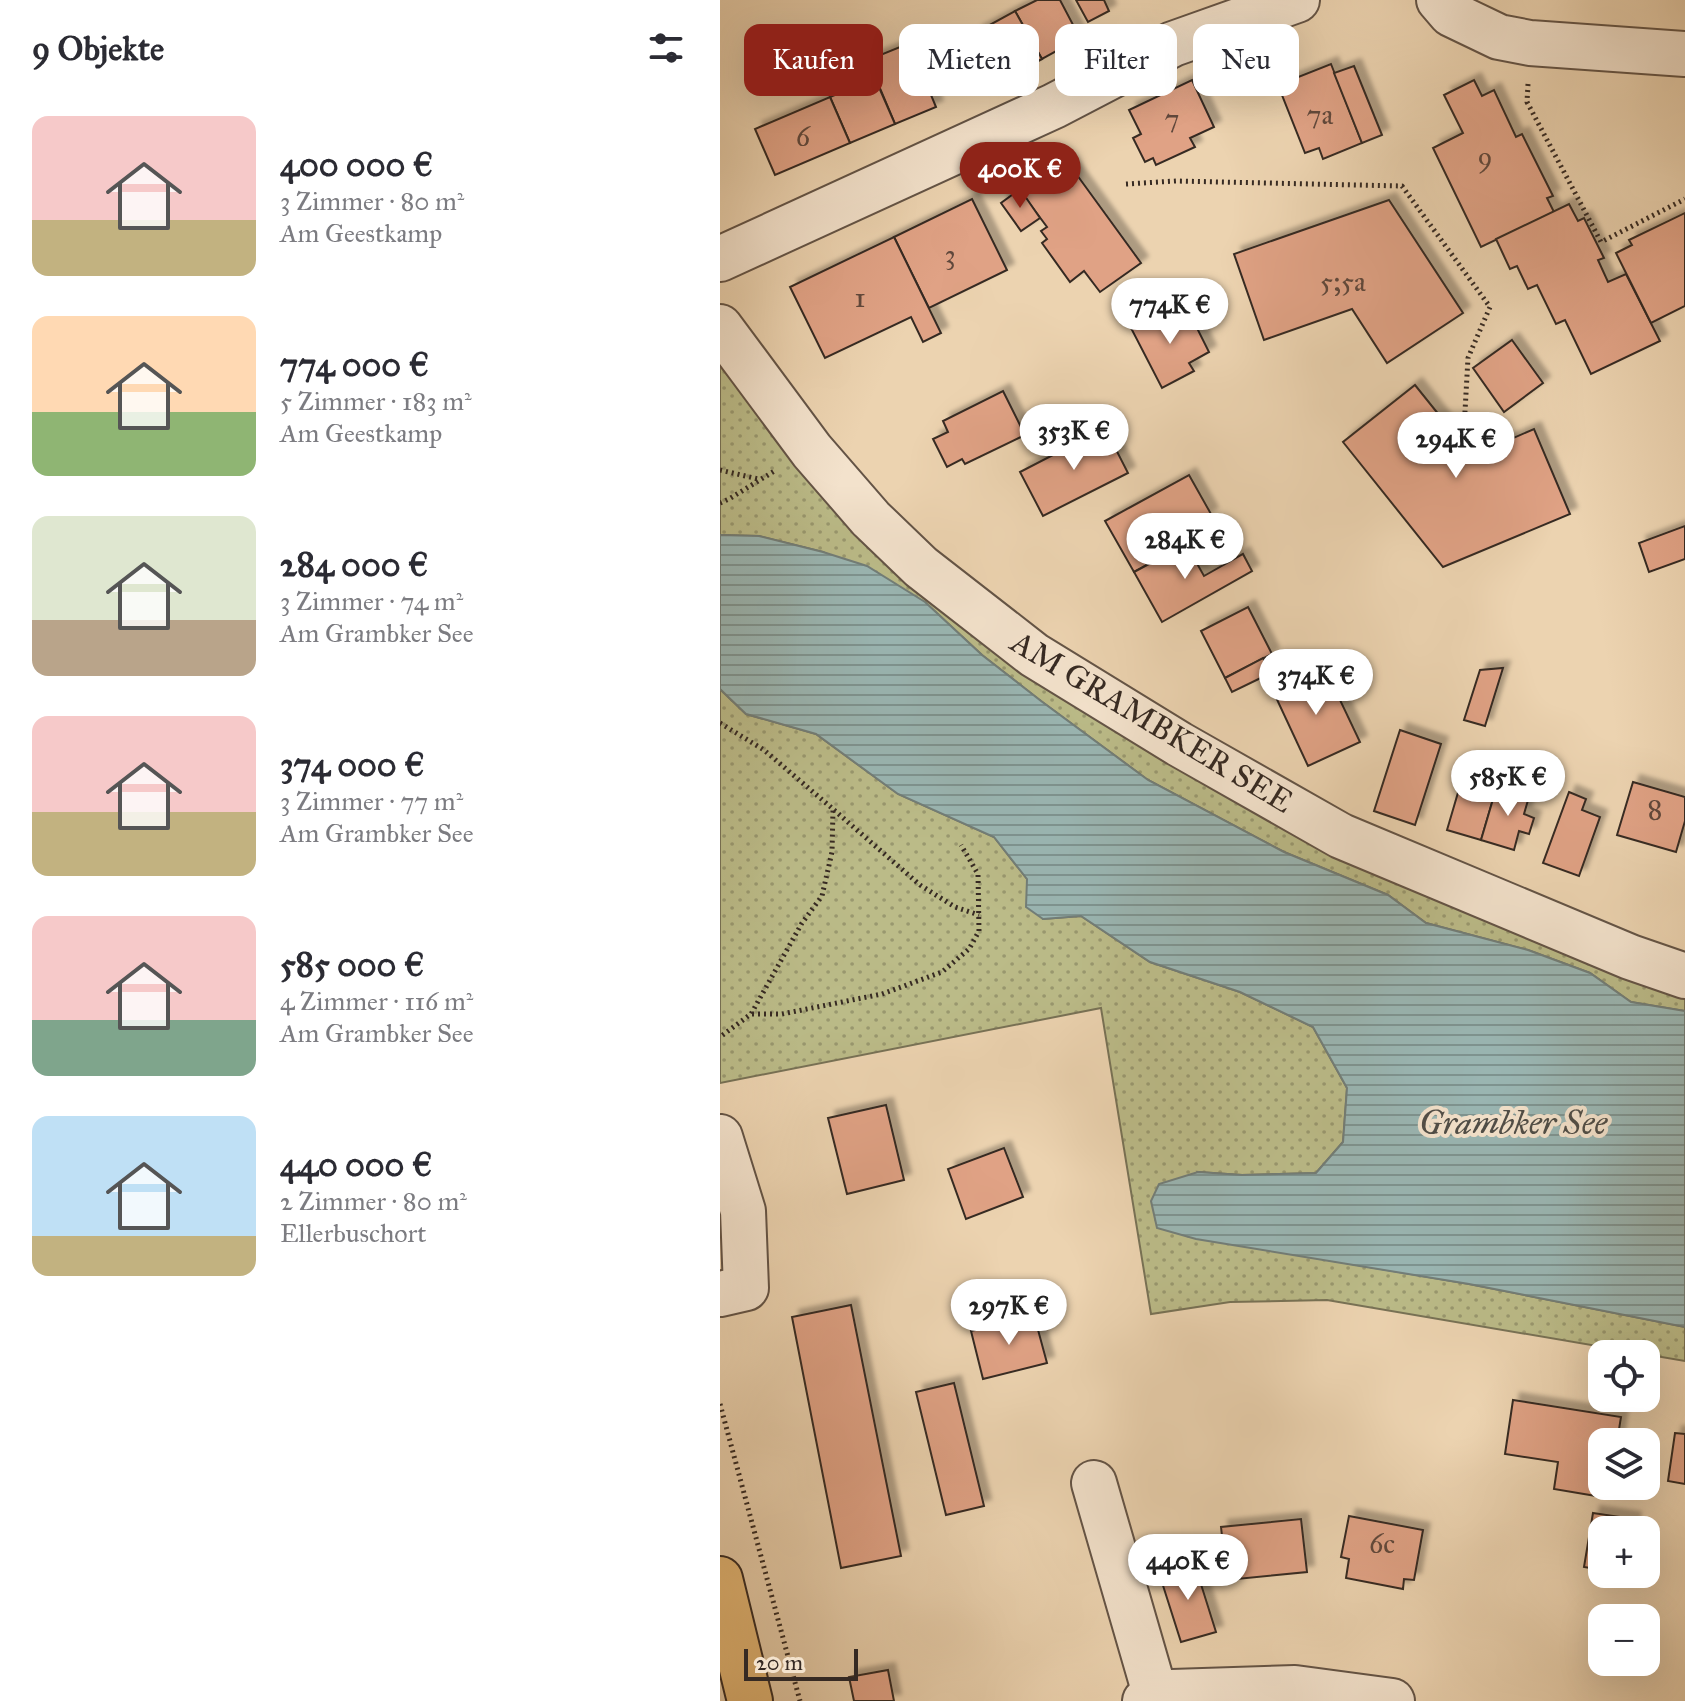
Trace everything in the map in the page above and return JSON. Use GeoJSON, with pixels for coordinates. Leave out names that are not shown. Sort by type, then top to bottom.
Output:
{"type":"FeatureCollection","features":[{"type":"Feature","properties":{"kind":"main road"},"geometry":{"type":"LineString","coordinates":[[720,1579],[750,1701]]}},
{"type":"Feature","properties":{"kind":"street"},"geometry":{"type":"LineString","coordinates":[[720,259],[1054,106],[1173,44],[1297,0]]}},
{"type":"Feature","properties":{"kind":"street"},"geometry":{"type":"LineString","coordinates":[[1439,0],[1451,14],[1499,37],[1530,43],[1685,54]]}},
{"type":"Feature","properties":{"kind":"street","name":"AM GRAMBKER SEE"},"geometry":{"type":"LineString","coordinates":[[720,327],[812,451],[871,519],[921,567],[1034,655],[1179,744],[1341,836],[1630,957],[1685,976]]}},
{"type":"Feature","properties":{"kind":"street"},"geometry":{"type":"LineString","coordinates":[[720,1137],[743,1211],[746,1288],[720,1294]]}},
{"type":"Feature","properties":{"kind":"street"},"geometry":{"type":"LineString","coordinates":[[1094,1483],[1151,1699],[1172,1692],[1295,1688],[1392,1701]]}},
{"type":"Feature","properties":{"kind":"path"},"geometry":{"type":"LineString","coordinates":[[1530,43],[1527,102],[1601,242],[1685,199]]}},
{"type":"Feature","properties":{"kind":"path"},"geometry":{"type":"LineString","coordinates":[[1126,184],[1176,181],[1402,186],[1490,307],[1468,358],[1464,429]]}},
{"type":"Feature","properties":{"kind":"path"},"geometry":{"type":"LineString","coordinates":[[720,503],[812,451]]}},
{"type":"Feature","properties":{"kind":"path"},"geometry":{"type":"LineString","coordinates":[[720,470],[759,479]]}},
{"type":"Feature","properties":{"kind":"path"},"geometry":{"type":"LineString","coordinates":[[720,723],[764,750],[920,885],[955,907],[979,915]]}},
{"type":"Feature","properties":{"kind":"path"},"geometry":{"type":"LineString","coordinates":[[720,1037],[751,1014],[802,923],[822,896],[832,852],[833,809]]}},
{"type":"Feature","properties":{"kind":"path"},"geometry":{"type":"LineString","coordinates":[[751,1014],[782,1014],[882,994],[942,972],[969,949],[979,931],[978,874],[961,845]]}},
{"type":"Feature","properties":{"kind":"path"},"geometry":{"type":"LineString","coordinates":[[720,1404],[800,1701]]}},
{"type":"Feature","properties":{"kind":"green space"},"geometry":{"type":"Polygon","coordinates":[[[720,366],[799,463],[996,643],[1685,992],[1685,1011],[1631,1002],[1590,973],[1528,950],[1426,923],[1388,895],[1284,852],[1148,780],[982,655],[925,602],[823,552],[759,536],[720,535],[720,366]]]}},
{"type":"Feature","properties":{"kind":"green space"},"geometry":{"type":"Polygon","coordinates":[[[720,689],[746,714],[816,734],[898,794],[994,837],[1027,879],[1043,919],[1081,916],[1150,962],[1240,992],[1313,1027],[1347,1088],[1343,1142],[1316,1173],[1242,1175],[1198,1172],[1269,1250],[1469,1284],[1685,1327],[1685,1361],[1660,1357],[1660,1340],[1588,1340],[1588,1344],[1327,1300],[1230,1302],[1151,1314],[1101,1008],[720,1083],[720,689]]]}},
{"type":"Feature","properties":{"kind":"water","name":"Grambker See"},"geometry":{"type":"Polygon","coordinates":[[[720,535],[759,536],[867,566],[925,602],[982,655],[1148,780],[1284,852],[1388,895],[1426,923],[1528,950],[1590,973],[1631,1002],[1685,1011],[1685,1327],[1469,1284],[1196,1239],[1157,1228],[1151,1201],[1159,1184],[1198,1172],[1242,1175],[1316,1173],[1343,1142],[1347,1088],[1313,1027],[1240,992],[1150,962],[1081,916],[1043,919],[1026,907],[1027,879],[994,837],[898,794],[816,734],[746,714],[720,689],[720,535]]]}},
{"type":"Feature","properties":{"kind":"building"},"geometry":{"type":"Polygon","coordinates":[[[1037,0],[1060,0],[1073,24],[1055,24],[1055,52],[1042,59],[1039,54],[1039,24],[1022,24],[1015,11],[1037,0]]]}},
{"type":"Feature","properties":{"kind":"building"},"geometry":{"type":"Polygon","coordinates":[[[1076,0],[1104,0],[1109,11],[1088,22],[1076,0]]]}},
{"type":"Feature","properties":{"kind":"building"},"geometry":{"type":"Polygon","coordinates":[[[1015,11],[1022,24],[991,24],[1015,11]]]}},
{"type":"Feature","properties":{"kind":"building"},"geometry":{"type":"Polygon","coordinates":[[[899,47],[899,96],[931,96],[936,107],[895,124],[883,96],[883,54],[899,47]]]}},
{"type":"Feature","properties":{"kind":"building"},"geometry":{"type":"Polygon","coordinates":[[[1331,64],[1362,143],[1323,159],[1319,148],[1305,153],[1282,96],[1299,96],[1299,77],[1331,64]]]}},
{"type":"Feature","properties":{"kind":"building"},"geometry":{"type":"Polygon","coordinates":[[[1354,66],[1382,135],[1362,143],[1334,73],[1354,66]]]}},
{"type":"Feature","properties":{"kind":"building"},"geometry":{"type":"Polygon","coordinates":[[[1192,80],[1193,96],[1199,96],[1214,127],[1190,138],[1195,147],[1156,165],[1153,158],[1145,162],[1133,138],[1141,134],[1129,110],[1158,96],[1177,96],[1177,87],[1192,80]]]}},
{"type":"Feature","properties":{"kind":"building"},"geometry":{"type":"Polygon","coordinates":[[[1474,80],[1482,96],[1494,90],[1516,137],[1522,134],[1553,196],[1547,198],[1554,212],[1481,247],[1433,148],[1463,133],[1444,95],[1474,80]]]}},
{"type":"Feature","properties":{"kind":"building"},"geometry":{"type":"Polygon","coordinates":[[[883,96],[895,124],[850,143],[830,97],[883,96]]]}},
{"type":"Feature","properties":{"kind":"building"},"geometry":{"type":"Polygon","coordinates":[[[830,97],[850,143],[775,175],[755,129],[830,97]]]}},
{"type":"Feature","properties":{"kind":"building"},"geometry":{"type":"Polygon","coordinates":[[[1069,164],[1141,263],[1100,292],[1084,271],[1070,282],[1042,243],[1047,239],[1041,231],[1047,227],[1024,196],[1069,164]]]}},
{"type":"Feature","properties":{"kind":"building"},"geometry":{"type":"Polygon","coordinates":[[[1020,189],[1040,218],[1021,231],[1001,203],[1020,189]]]}},
{"type":"Feature","properties":{"kind":"building"},"geometry":{"type":"Polygon","coordinates":[[[972,199],[1007,270],[929,308],[894,237],[972,199]]]}},
{"type":"Feature","properties":{"kind":"building"},"geometry":{"type":"Polygon","coordinates":[[[1389,200],[1463,313],[1387,363],[1352,309],[1264,340],[1234,254],[1389,200]]]}},
{"type":"Feature","properties":{"kind":"building"},"geometry":{"type":"Polygon","coordinates":[[[1569,204],[1578,221],[1584,218],[1604,258],[1598,260],[1608,282],[1626,274],[1660,341],[1591,374],[1565,320],[1556,324],[1537,285],[1528,289],[1517,266],[1510,269],[1496,239],[1569,204]]]}},
{"type":"Feature","properties":{"kind":"building"},"geometry":{"type":"Polygon","coordinates":[[[1685,213],[1685,306],[1651,323],[1616,253],[1632,245],[1629,240],[1685,213]]]}},
{"type":"Feature","properties":{"kind":"building"},"geometry":{"type":"Polygon","coordinates":[[[894,237],[941,333],[923,342],[911,317],[825,358],[790,287],[894,237]]]}},
{"type":"Feature","properties":{"kind":"building"},"geometry":{"type":"Polygon","coordinates":[[[1173,306],[1184,326],[1194,322],[1209,352],[1189,363],[1194,371],[1162,388],[1131,328],[1173,306]]]}},
{"type":"Feature","properties":{"kind":"building"},"geometry":{"type":"Polygon","coordinates":[[[1512,340],[1543,383],[1504,412],[1473,368],[1512,340]]]}},
{"type":"Feature","properties":{"kind":"building"},"geometry":{"type":"Polygon","coordinates":[[[1415,385],[1472,456],[1534,429],[1570,514],[1443,567],[1343,442],[1415,385]]]}},
{"type":"Feature","properties":{"kind":"building"},"geometry":{"type":"Polygon","coordinates":[[[1003,391],[1025,435],[965,464],[962,459],[947,467],[933,439],[948,432],[943,421],[1003,391]]]}},
{"type":"Feature","properties":{"kind":"building"},"geometry":{"type":"Polygon","coordinates":[[[1105,428],[1128,473],[1043,516],[1020,472],[1105,428]]]}},
{"type":"Feature","properties":{"kind":"building"},"geometry":{"type":"Polygon","coordinates":[[[1189,475],[1211,514],[1179,532],[1186,544],[1134,572],[1105,521],[1189,475]]]}},
{"type":"Feature","properties":{"kind":"building"},"geometry":{"type":"Polygon","coordinates":[[[1685,526],[1685,559],[1649,572],[1639,543],[1685,526]]]}},
{"type":"Feature","properties":{"kind":"building"},"geometry":{"type":"Polygon","coordinates":[[[1186,544],[1204,576],[1243,554],[1252,571],[1162,622],[1134,572],[1186,544]]]}},
{"type":"Feature","properties":{"kind":"building"},"geometry":{"type":"Polygon","coordinates":[[[1248,607],[1272,654],[1225,678],[1201,631],[1248,607]]]}},
{"type":"Feature","properties":{"kind":"building"},"geometry":{"type":"Polygon","coordinates":[[[1263,658],[1271,673],[1232,692],[1225,678],[1263,658]]]}},
{"type":"Feature","properties":{"kind":"building"},"geometry":{"type":"Polygon","coordinates":[[[1503,668],[1485,726],[1464,720],[1480,670],[1503,668]]]}},
{"type":"Feature","properties":{"kind":"building"},"geometry":{"type":"Polygon","coordinates":[[[1320,669],[1328,685],[1332,683],[1360,742],[1308,766],[1273,691],[1320,669]]]}},
{"type":"Feature","properties":{"kind":"building"},"geometry":{"type":"Polygon","coordinates":[[[1400,730],[1441,744],[1415,825],[1374,811],[1400,730]]]}},
{"type":"Feature","properties":{"kind":"building"},"geometry":{"type":"Polygon","coordinates":[[[1462,779],[1496,789],[1481,840],[1447,830],[1462,779]]]}},
{"type":"Feature","properties":{"kind":"building"},"geometry":{"type":"Polygon","coordinates":[[[1633,782],[1685,797],[1685,821],[1676,852],[1617,835],[1633,782]]]}},
{"type":"Feature","properties":{"kind":"building"},"geometry":{"type":"Polygon","coordinates":[[[1515,785],[1531,790],[1524,814],[1534,818],[1529,834],[1519,831],[1514,850],[1481,840],[1496,789],[1513,794],[1515,785]]]}},
{"type":"Feature","properties":{"kind":"building"},"geometry":{"type":"Polygon","coordinates":[[[1569,792],[1586,799],[1582,810],[1600,817],[1579,876],[1543,863],[1569,792]]]}},
{"type":"Feature","properties":{"kind":"building"},"geometry":{"type":"Polygon","coordinates":[[[886,1105],[904,1180],[847,1194],[828,1118],[886,1105]]]}},
{"type":"Feature","properties":{"kind":"building"},"geometry":{"type":"Polygon","coordinates":[[[1004,1148],[1023,1197],[966,1219],[948,1169],[1004,1148]]]}},
{"type":"Feature","properties":{"kind":"building"},"geometry":{"type":"Polygon","coordinates":[[[851,1305],[901,1556],[841,1568],[792,1317],[851,1305]]]}},
{"type":"Feature","properties":{"kind":"building"},"geometry":{"type":"Polygon","coordinates":[[[1034,1315],[1047,1363],[983,1379],[971,1331],[1034,1315]]]}},
{"type":"Feature","properties":{"kind":"building"},"geometry":{"type":"Polygon","coordinates":[[[954,1383],[984,1506],[946,1515],[916,1392],[954,1383]]]}},
{"type":"Feature","properties":{"kind":"building"},"geometry":{"type":"Polygon","coordinates":[[[1513,1400],[1621,1417],[1619,1428],[1588,1428],[1588,1495],[1554,1489],[1558,1462],[1505,1454],[1513,1400]]]}},
{"type":"Feature","properties":{"kind":"building"},"geometry":{"type":"Polygon","coordinates":[[[1675,1433],[1685,1434],[1685,1484],[1668,1481],[1675,1433]]]}},
{"type":"Feature","properties":{"kind":"building"},"geometry":{"type":"Polygon","coordinates":[[[1349,1516],[1423,1530],[1414,1580],[1404,1579],[1403,1589],[1346,1578],[1349,1559],[1341,1557],[1349,1516]]]}},
{"type":"Feature","properties":{"kind":"building"},"geometry":{"type":"Polygon","coordinates":[[[1301,1519],[1307,1572],[1227,1580],[1221,1527],[1301,1519]]]}},
{"type":"Feature","properties":{"kind":"building"},"geometry":{"type":"Polygon","coordinates":[[[1588,1543],[1588,1568],[1584,1567],[1588,1543]]]}},
{"type":"Feature","properties":{"kind":"building"},"geometry":{"type":"Polygon","coordinates":[[[1194,1562],[1216,1632],[1181,1642],[1159,1573],[1194,1562]]]}},
{"type":"Feature","properties":{"kind":"building"},"geometry":{"type":"Polygon","coordinates":[[[888,1670],[894,1701],[854,1701],[849,1677],[888,1670]]]}}]}
